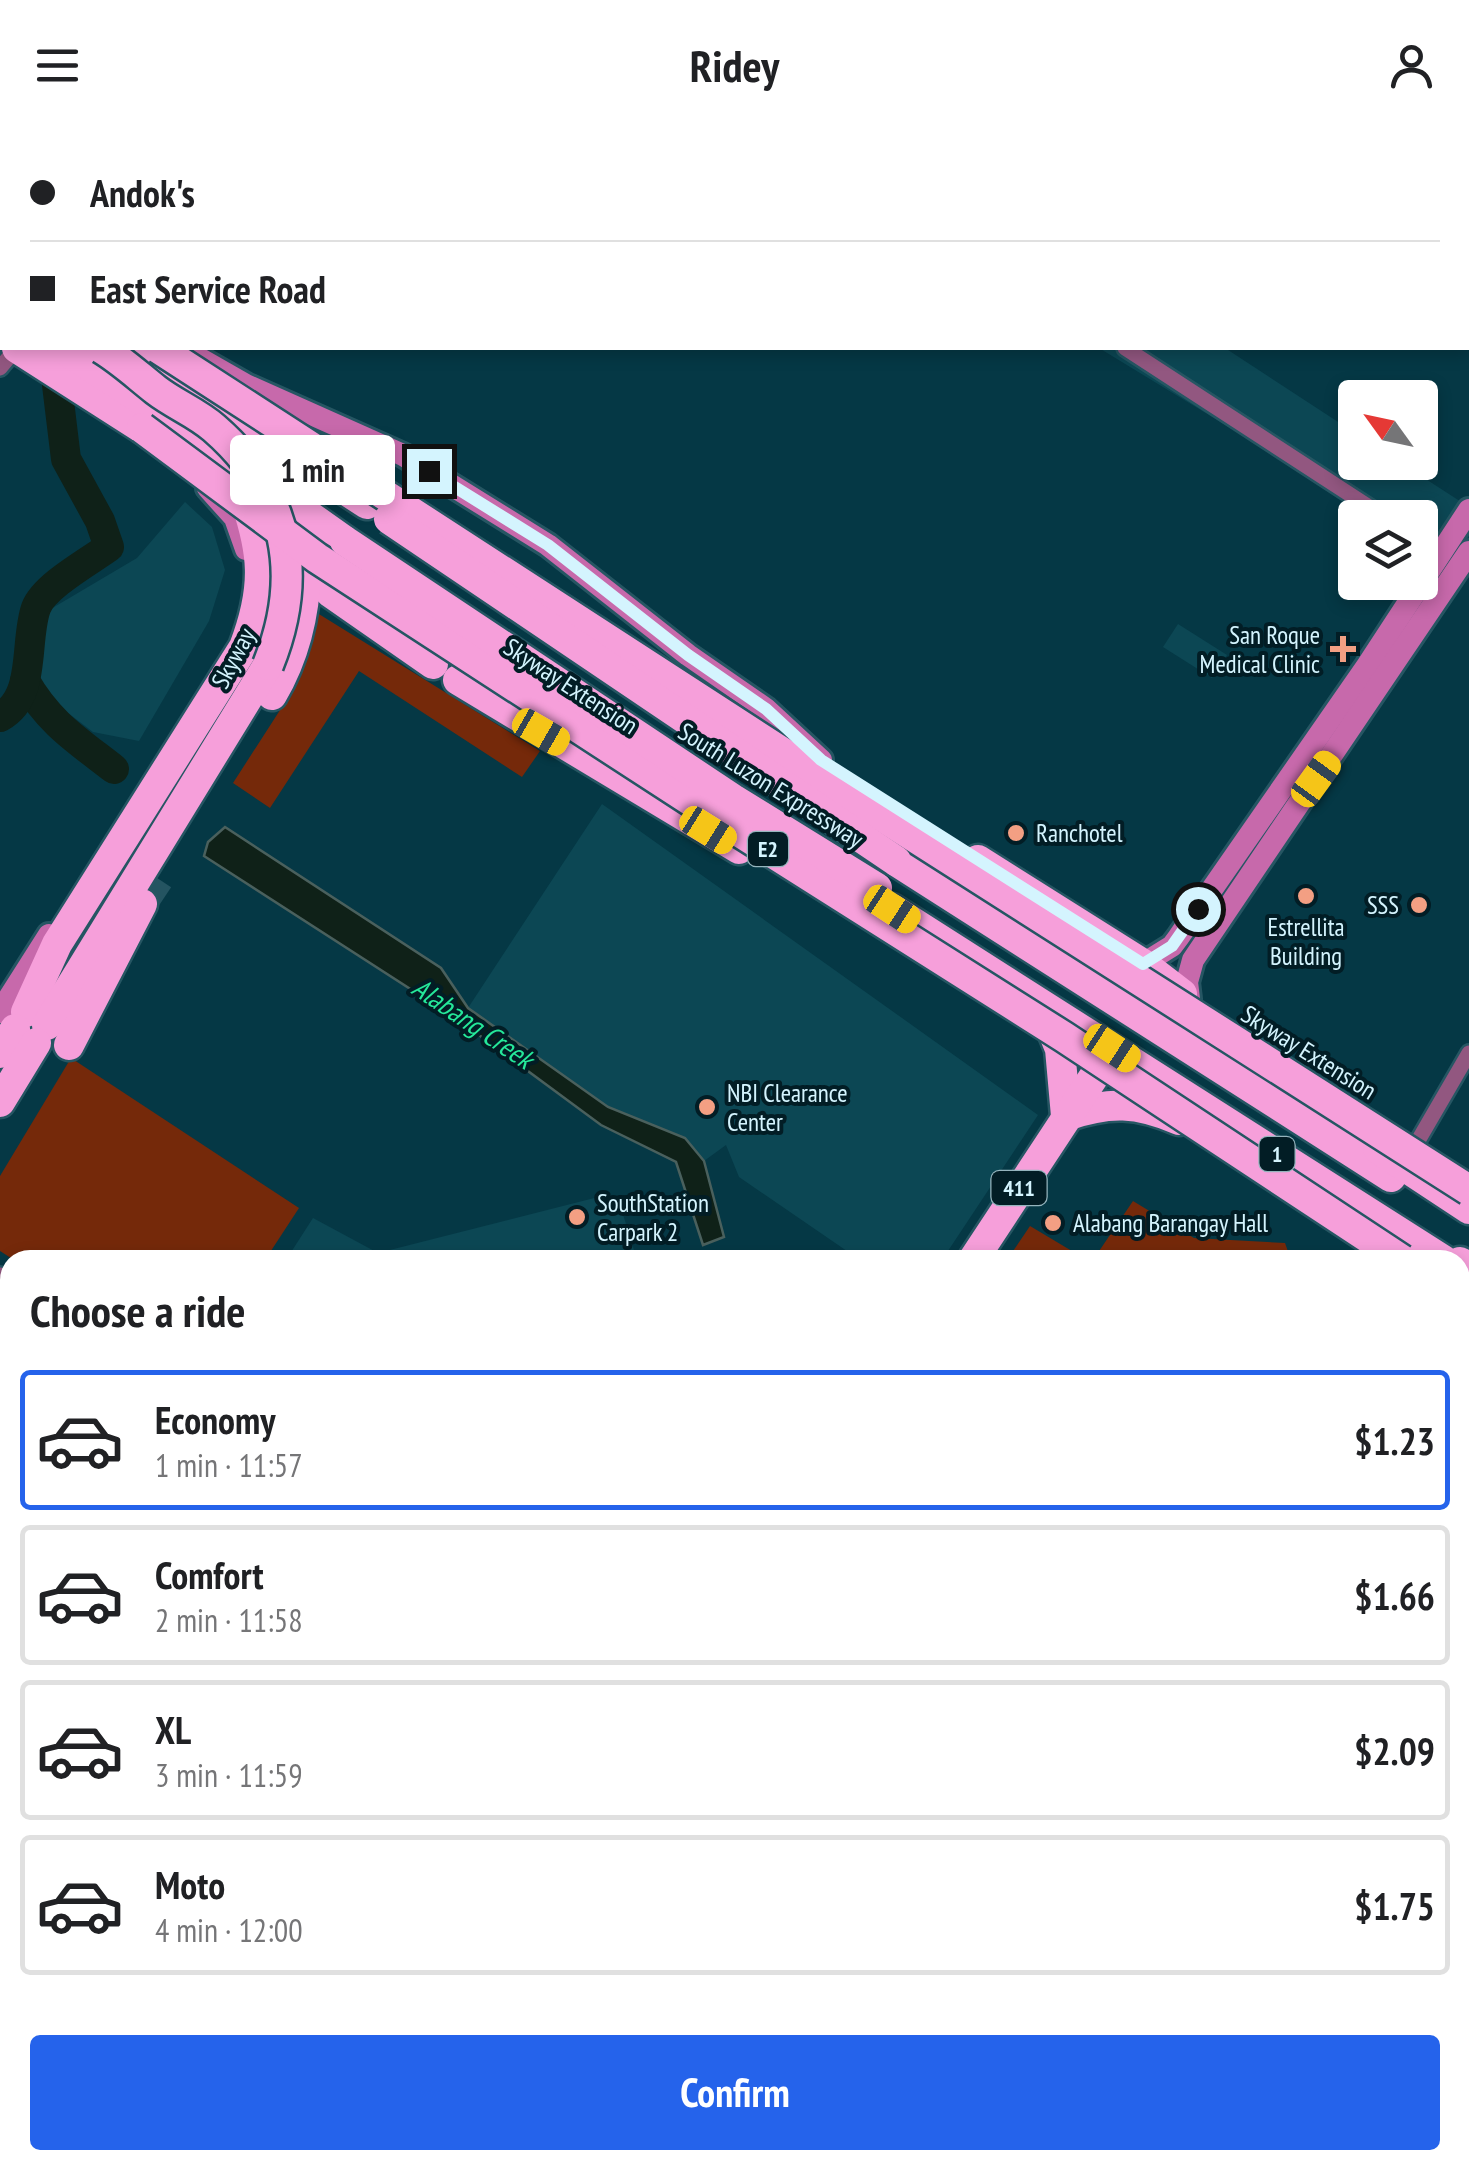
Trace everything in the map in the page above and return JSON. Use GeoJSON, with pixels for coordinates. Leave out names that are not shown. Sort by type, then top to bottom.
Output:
{"type":"FeatureCollection","features":[{"type":"Feature","properties":{"kind":"highway","name":"Skyway Extension"},"geometry":{"type":"LineString","coordinates":[[11,350],[142,428],[317,558],[1080,1047],[1385,1250]]}},
{"type":"Feature","properties":{"kind":"highway","name":"South Luzon Expressway"},"geometry":{"type":"LineString","coordinates":[[131,350],[896,861],[1469,1228]]}},
{"type":"Feature","properties":{"kind":"highway","name":"Skyway Extension"},"geometry":{"type":"LineString","coordinates":[[161,350],[828,782],[1469,1190]]}},
{"type":"Feature","properties":{"kind":"highway","name":"South Luzon Expressway"},"geometry":{"type":"LineString","coordinates":[[72,354],[733,800],[878,888],[1442,1250]]}},
{"type":"Feature","properties":{"kind":"highway","name":"Skyway"},"geometry":{"type":"LineString","coordinates":[[0,1102],[28,1031],[268,665],[281,632],[287,599],[284,532],[271,500],[247,463],[214,427],[155,389],[130,366],[72,354]]}},
{"type":"Feature","properties":{"kind":"highway"},"geometry":{"type":"LineString","coordinates":[[222,408],[382,476],[756,726],[821,760],[1143,964],[1190,999],[1207,1038]]}},
{"type":"Feature","properties":{"kind":"highway"},"geometry":{"type":"LineString","coordinates":[[194,434],[226,467],[306,569],[331,593],[432,664]]}},
{"type":"Feature","properties":{"kind":"highway"},"geometry":{"type":"LineString","coordinates":[[28,1031],[57,944],[244,647],[260,598],[262,572],[253,520],[242,491]]}},
{"type":"Feature","properties":{"kind":"highway"},"geometry":{"type":"LineString","coordinates":[[160,877],[276,688],[293,651],[305,605],[306,569]]}},
{"type":"Feature","properties":{"kind":"highway"},"geometry":{"type":"LineString","coordinates":[[458,680],[811,894]]}},
{"type":"Feature","properties":{"kind":"highway"},"geometry":{"type":"LineString","coordinates":[[811,894],[785,834],[788,804],[821,760]]}},
{"type":"Feature","properties":{"kind":"highway"},"geometry":{"type":"LineString","coordinates":[[892,909],[876,890],[877,871],[886,859],[905,852],[920,858],[1174,1025],[1207,1038]]}},
{"type":"Feature","properties":{"kind":"highway","name":"1"},"geometry":{"type":"LineString","coordinates":[[811,894],[892,909],[1426,1250]]}},
{"type":"Feature","properties":{"kind":"highway"},"geometry":{"type":"LineString","coordinates":[[28,1031],[142,904]]}},
{"type":"Feature","properties":{"kind":"highway"},"geometry":{"type":"LineString","coordinates":[[1025,994],[1046,1014],[1060,1048],[1066,1116],[1099,1105],[1147,1107],[1176,1118],[1200,1129],[1385,1250]]}},
{"type":"Feature","properties":{"kind":"highway","name":"1"},"geometry":{"type":"LineString","coordinates":[[1207,1038],[1469,1209]]}},
{"type":"Feature","properties":{"kind":"highway","name":"411"},"geometry":{"type":"LineString","coordinates":[[979,1250],[1112,1048]]}},
{"type":"Feature","properties":{"kind":"main road"},"geometry":{"type":"LineString","coordinates":[[28,1031],[230,646],[249,591],[241,530],[225,506],[166,450],[94,402],[72,354],[34,350]]}},
{"type":"Feature","properties":{"kind":"main road"},"geometry":{"type":"LineString","coordinates":[[184,350],[246,385],[403,455],[548,545],[688,655],[766,709],[821,760]]}},
{"type":"Feature","properties":{"kind":"main road"},"geometry":{"type":"LineString","coordinates":[[1190,999],[1188,982],[1193,960],[1467,518]]}},
{"type":"Feature","properties":{"kind":"main road"},"geometry":{"type":"LineString","coordinates":[[1143,964],[1172,946],[1449,548]]}},
{"type":"Feature","properties":{"kind":"main road"},"geometry":{"type":"LineString","coordinates":[[1172,946],[1193,960]]}},
{"type":"Feature","properties":{"kind":"street"},"geometry":{"type":"LineString","coordinates":[[1128,350],[1359,500]]}},
{"type":"Feature","properties":{"kind":"street"},"geometry":{"type":"LineString","coordinates":[[1404,1166],[1469,1053]]}},
{"type":"Feature","properties":{"kind":"shaded area"},"geometry":{"type":"Polygon","coordinates":[[[1102,350],[1228,350],[1338,422],[1338,480],[1427,480],[1469,507],[1469,562],[1438,551],[1438,500],[1348,500],[1102,350]]]}},
{"type":"Feature","properties":{"kind":"shaded area"},"geometry":{"type":"Polygon","coordinates":[[[185,502],[212,527],[225,570],[209,621],[139,741],[93,732],[51,700],[36,680],[44,613],[137,558],[185,502]]]}},
{"type":"Feature","properties":{"kind":"shaded area"},"geometry":{"type":"Polygon","coordinates":[[[314,611],[540,751],[522,777],[359,671],[270,808],[233,783],[291,693],[309,651],[314,611]]]}},
{"type":"Feature","properties":{"kind":"shaded area"},"geometry":{"type":"Polygon","coordinates":[[[1178,624],[1227,655],[1212,678],[1163,647],[1178,624]]]}},
{"type":"Feature","properties":{"kind":"shaded area"},"geometry":{"type":"Polygon","coordinates":[[[602,804],[1038,1115],[949,1250],[845,1250],[739,1177],[726,1145],[704,1161],[685,1138],[608,1107],[468,1008],[602,804]]]}},
{"type":"Feature","properties":{"kind":"shaded area"},"geometry":{"type":"Polygon","coordinates":[[[71,1058],[299,1208],[272,1250],[0,1250],[0,1176],[71,1058]]]}},
{"type":"Feature","properties":{"kind":"shaded area"},"geometry":{"type":"Polygon","coordinates":[[[610,1194],[622,1211],[634,1250],[390,1250],[610,1194]]]}},
{"type":"Feature","properties":{"kind":"shaded area"},"geometry":{"type":"Polygon","coordinates":[[[1133,1201],[1194,1238],[1285,1243],[1287,1250],[1100,1250],[1133,1201]]]}},
{"type":"Feature","properties":{"kind":"shaded area"},"geometry":{"type":"Polygon","coordinates":[[[313,1218],[372,1250],[292,1250],[313,1218]]]}},
{"type":"Feature","properties":{"kind":"shaded area"},"geometry":{"type":"Polygon","coordinates":[[[1030,1226],[1070,1250],[1014,1250],[1030,1226]]]}},
{"type":"Feature","properties":{"kind":"water"},"geometry":{"type":"Polygon","coordinates":[[[225,827],[441,968],[468,1008],[608,1107],[685,1138],[704,1161],[724,1237],[703,1245],[676,1162],[601,1125],[460,1021],[204,856],[208,842],[225,827]]]}},
{"type":"Feature","properties":{"kind":"waterway"},"geometry":{"type":"LineString","coordinates":[[0,717],[20,696],[36,608],[41,600],[109,547],[100,521],[66,459],[53,352]]}},
{"type":"Feature","properties":{"kind":"waterway","name":"Alabang Creek"},"geometry":{"type":"LineString","coordinates":[[25,681],[54,720],[114,769]]}},
{"type":"Feature","properties":{"kind":"tunnel"},"geometry":{"type":"LineString","coordinates":[[142,904],[160,877]]}},
{"type":"Feature","properties":{"kind":"place","name":"San Roque Medical Clinic"},"geometry":{"type":"Point","coordinates":[1343,649]}},
{"type":"Feature","properties":{"kind":"place","name":"Ranchotel"},"geometry":{"type":"Point","coordinates":[1016,833]}},
{"type":"Feature","properties":{"kind":"place","name":"Estrellita Building"},"geometry":{"type":"Point","coordinates":[1306,896]}},
{"type":"Feature","properties":{"kind":"place","name":"SSS"},"geometry":{"type":"Point","coordinates":[1419,905]}},
{"type":"Feature","properties":{"kind":"place","name":"NBI Clearance Center"},"geometry":{"type":"Point","coordinates":[707,1107]}},
{"type":"Feature","properties":{"kind":"place","name":"SouthStation Carpark 2"},"geometry":{"type":"Point","coordinates":[577,1217]}},
{"type":"Feature","properties":{"kind":"place","name":"Alabang Barangay Hall"},"geometry":{"type":"Point","coordinates":[1053,1223]}},
{"type":"Feature","properties":{"kind":"route"},"geometry":{"type":"LineString","coordinates":[[429,471],[548,545],[688,655],[766,709],[821,760],[1143,964],[1172,946],[1198,909]]}}]}
